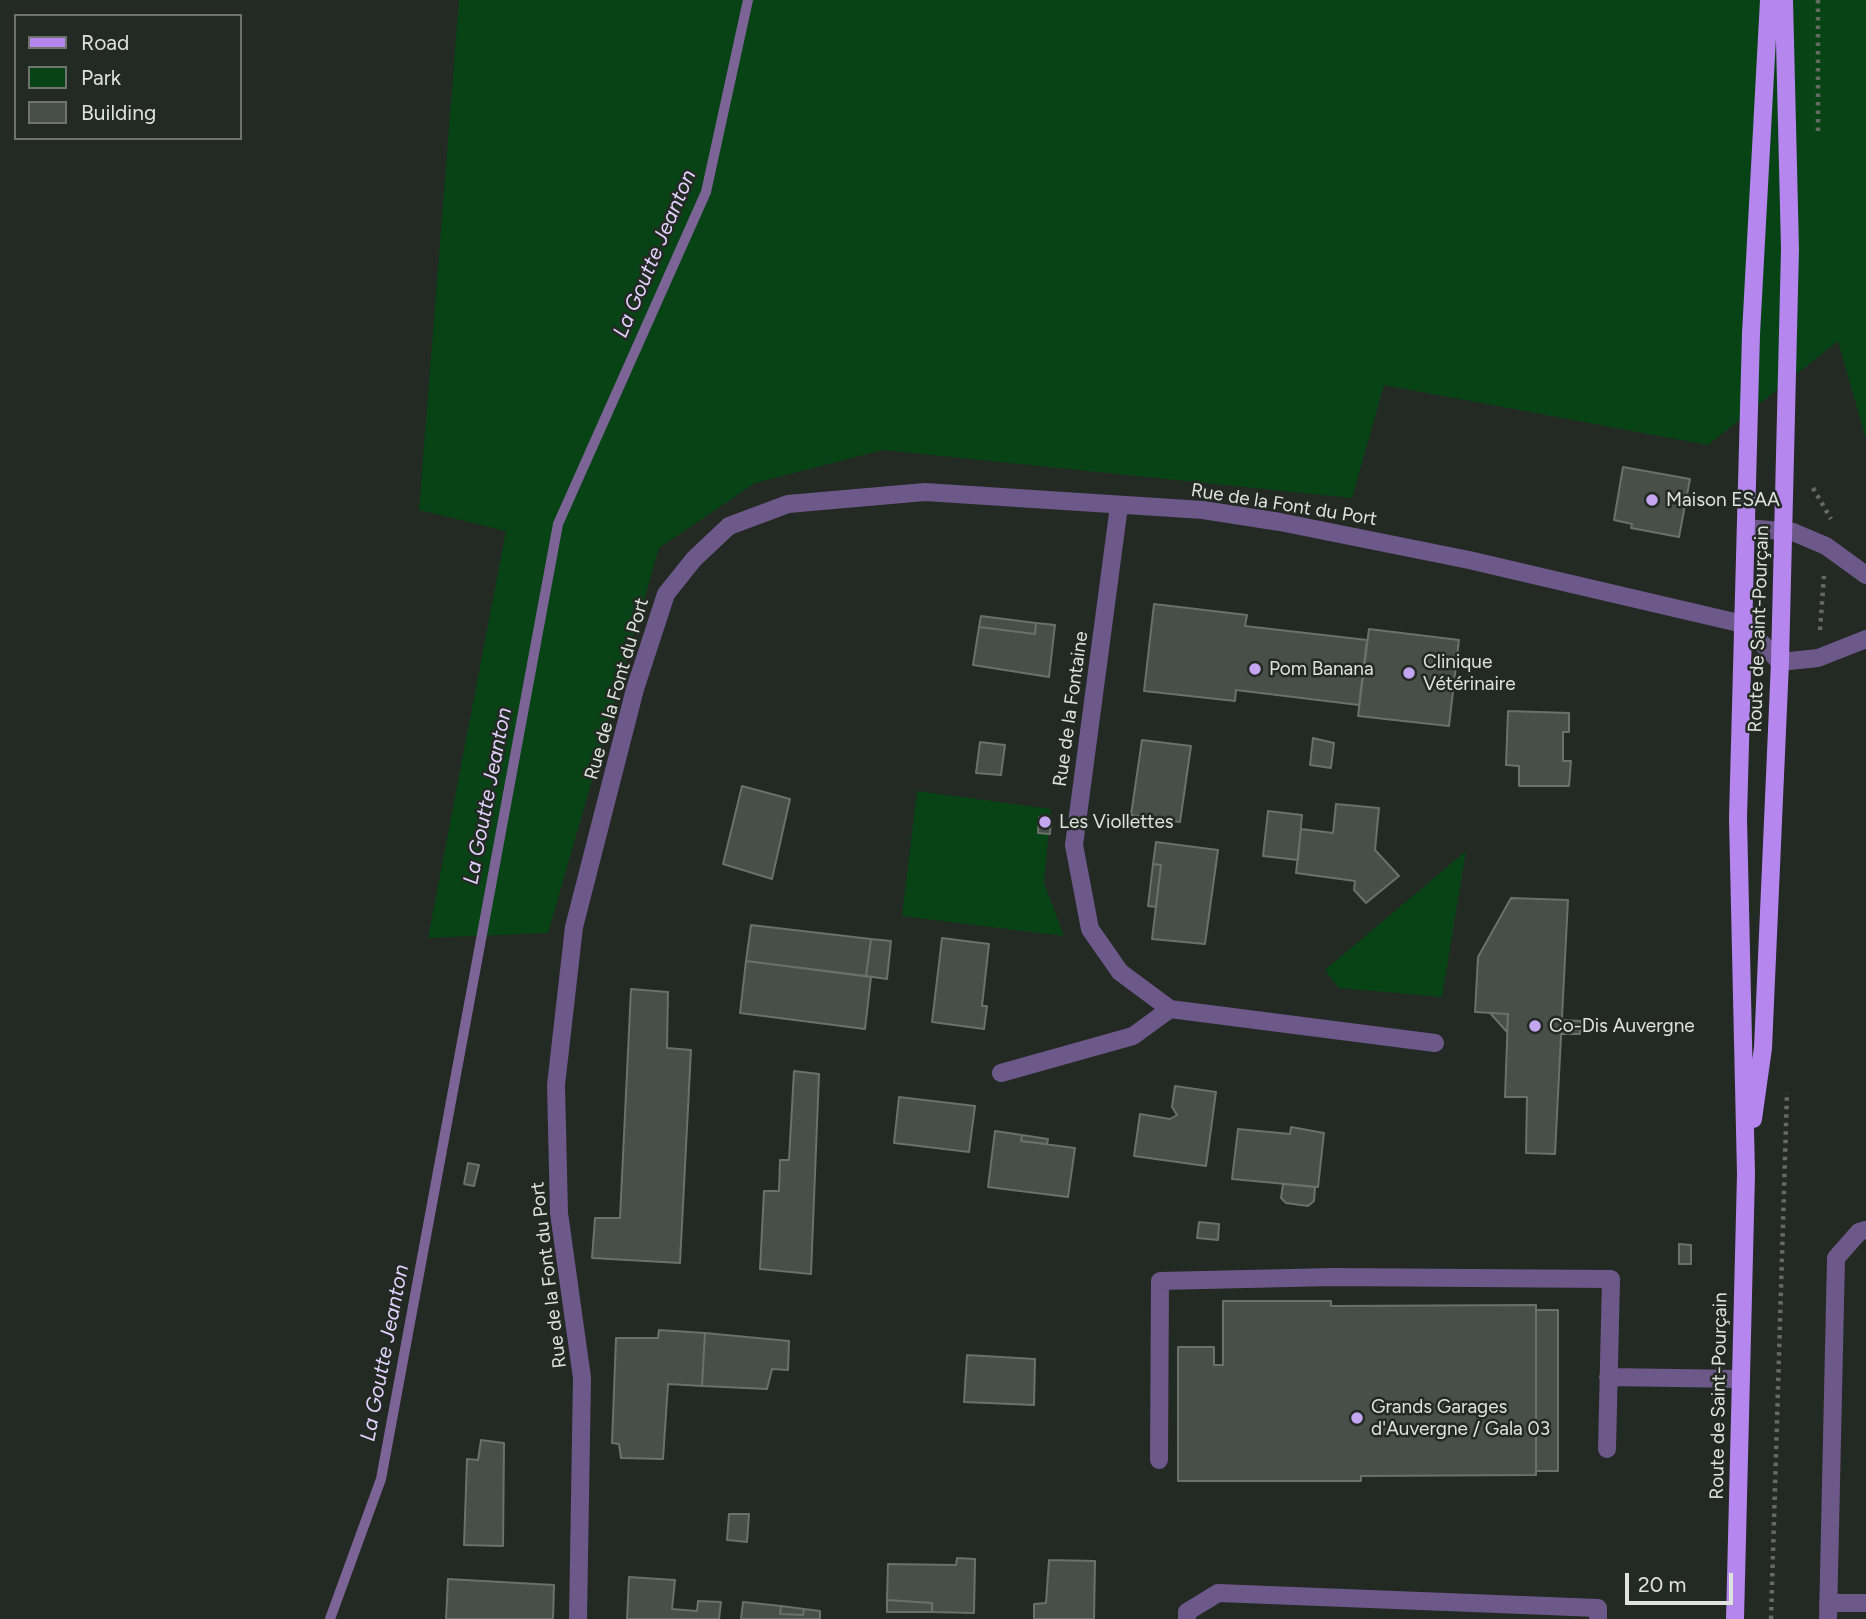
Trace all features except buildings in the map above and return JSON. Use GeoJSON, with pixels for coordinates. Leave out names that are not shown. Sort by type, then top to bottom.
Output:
{"type":"FeatureCollection","features":[{"type":"Feature","properties":{"kind":"main road","name":"Route de Saint-Pourçain"},"geometry":{"type":"LineString","coordinates":[[1735,1619],[1746,1174],[1738,818],[1751,334],[1769,0]]}},
{"type":"Feature","properties":{"kind":"main road","name":"Route de Saint-Pourçain"},"geometry":{"type":"LineString","coordinates":[[1746,1174],[1763,1048],[1780,662],[1790,249],[1784,0]]}},
{"type":"Feature","properties":{"kind":"street","name":"Rue de la Font du Port"},"geometry":{"type":"LineString","coordinates":[[578,1619],[582,1378],[559,1213],[556,1085],[574,927],[635,689],[667,594],[694,559],[729,526],[788,504],[925,492],[1203,510],[1280,522],[1469,560],[1743,624]]}},
{"type":"Feature","properties":{"kind":"street","name":"Rue de la Fontaine"},"geometry":{"type":"LineString","coordinates":[[1119,506],[1074,845],[1090,929],[1120,972],[1170,1009],[1435,1043]]}},
{"type":"Feature","properties":{"kind":"street"},"geometry":{"type":"LineString","coordinates":[[1746,528],[1783,531],[1826,546],[1866,575]]}},
{"type":"Feature","properties":{"kind":"street"},"geometry":{"type":"LineString","coordinates":[[1743,624],[1780,662],[1818,658],[1866,641]]}},
{"type":"Feature","properties":{"kind":"street"},"geometry":{"type":"LineString","coordinates":[[1001,1073],[1133,1037],[1170,1009]]}},
{"type":"Feature","properties":{"kind":"street"},"geometry":{"type":"LineString","coordinates":[[1866,1230],[1860,1232],[1836,1258],[1828,1611],[1866,1602]]}},
{"type":"Feature","properties":{"kind":"street"},"geometry":{"type":"LineString","coordinates":[[1159,1460],[1160,1281],[1333,1277],[1611,1279],[1607,1449]]}},
{"type":"Feature","properties":{"kind":"street"},"geometry":{"type":"LineString","coordinates":[[1608,1377],[1741,1379]]}},
{"type":"Feature","properties":{"kind":"street"},"geometry":{"type":"LineString","coordinates":[[1187,1619],[1187,1612],[1218,1593],[1598,1608],[1598,1619]]}},
{"type":"Feature","properties":{"kind":"green space"},"geometry":{"type":"Polygon","coordinates":[[[459,0],[1866,0],[1866,439],[1838,341],[1708,445],[1384,385],[1352,498],[883,450],[755,483],[659,548],[548,933],[428,938],[506,531],[419,510],[459,0]]]}},
{"type":"Feature","properties":{"kind":"green space"},"geometry":{"type":"Polygon","coordinates":[[[917,791],[1051,809],[1044,883],[1064,936],[902,916],[917,791]]]}},
{"type":"Feature","properties":{"kind":"green space"},"geometry":{"type":"Polygon","coordinates":[[[1466,851],[1442,997],[1339,988],[1325,970],[1466,851]]]}},
{"type":"Feature","properties":{"kind":"waterway","name":"La Goutte Jeanton"},"geometry":{"type":"LineString","coordinates":[[330,1619],[381,1479],[558,524],[706,192],[748,0]]}},
{"type":"Feature","properties":{"kind":"place","name":"Maison ESAA"},"geometry":{"type":"Point","coordinates":[1652,500]}},
{"type":"Feature","properties":{"kind":"place","name":"Pom Banana"},"geometry":{"type":"Point","coordinates":[1255,669]}},
{"type":"Feature","properties":{"kind":"place","name":"Clinique Vétérinaire"},"geometry":{"type":"Point","coordinates":[1409,673]}},
{"type":"Feature","properties":{"kind":"place","name":"Les Viollettes"},"geometry":{"type":"Point","coordinates":[1045,822]}},
{"type":"Feature","properties":{"kind":"place","name":"Co-Dis Auvergne"},"geometry":{"type":"Point","coordinates":[1535,1026]}},
{"type":"Feature","properties":{"kind":"place","name":"Grands Garages d'Auvergne / Gala 03"},"geometry":{"type":"Point","coordinates":[1357,1418]}}]}
